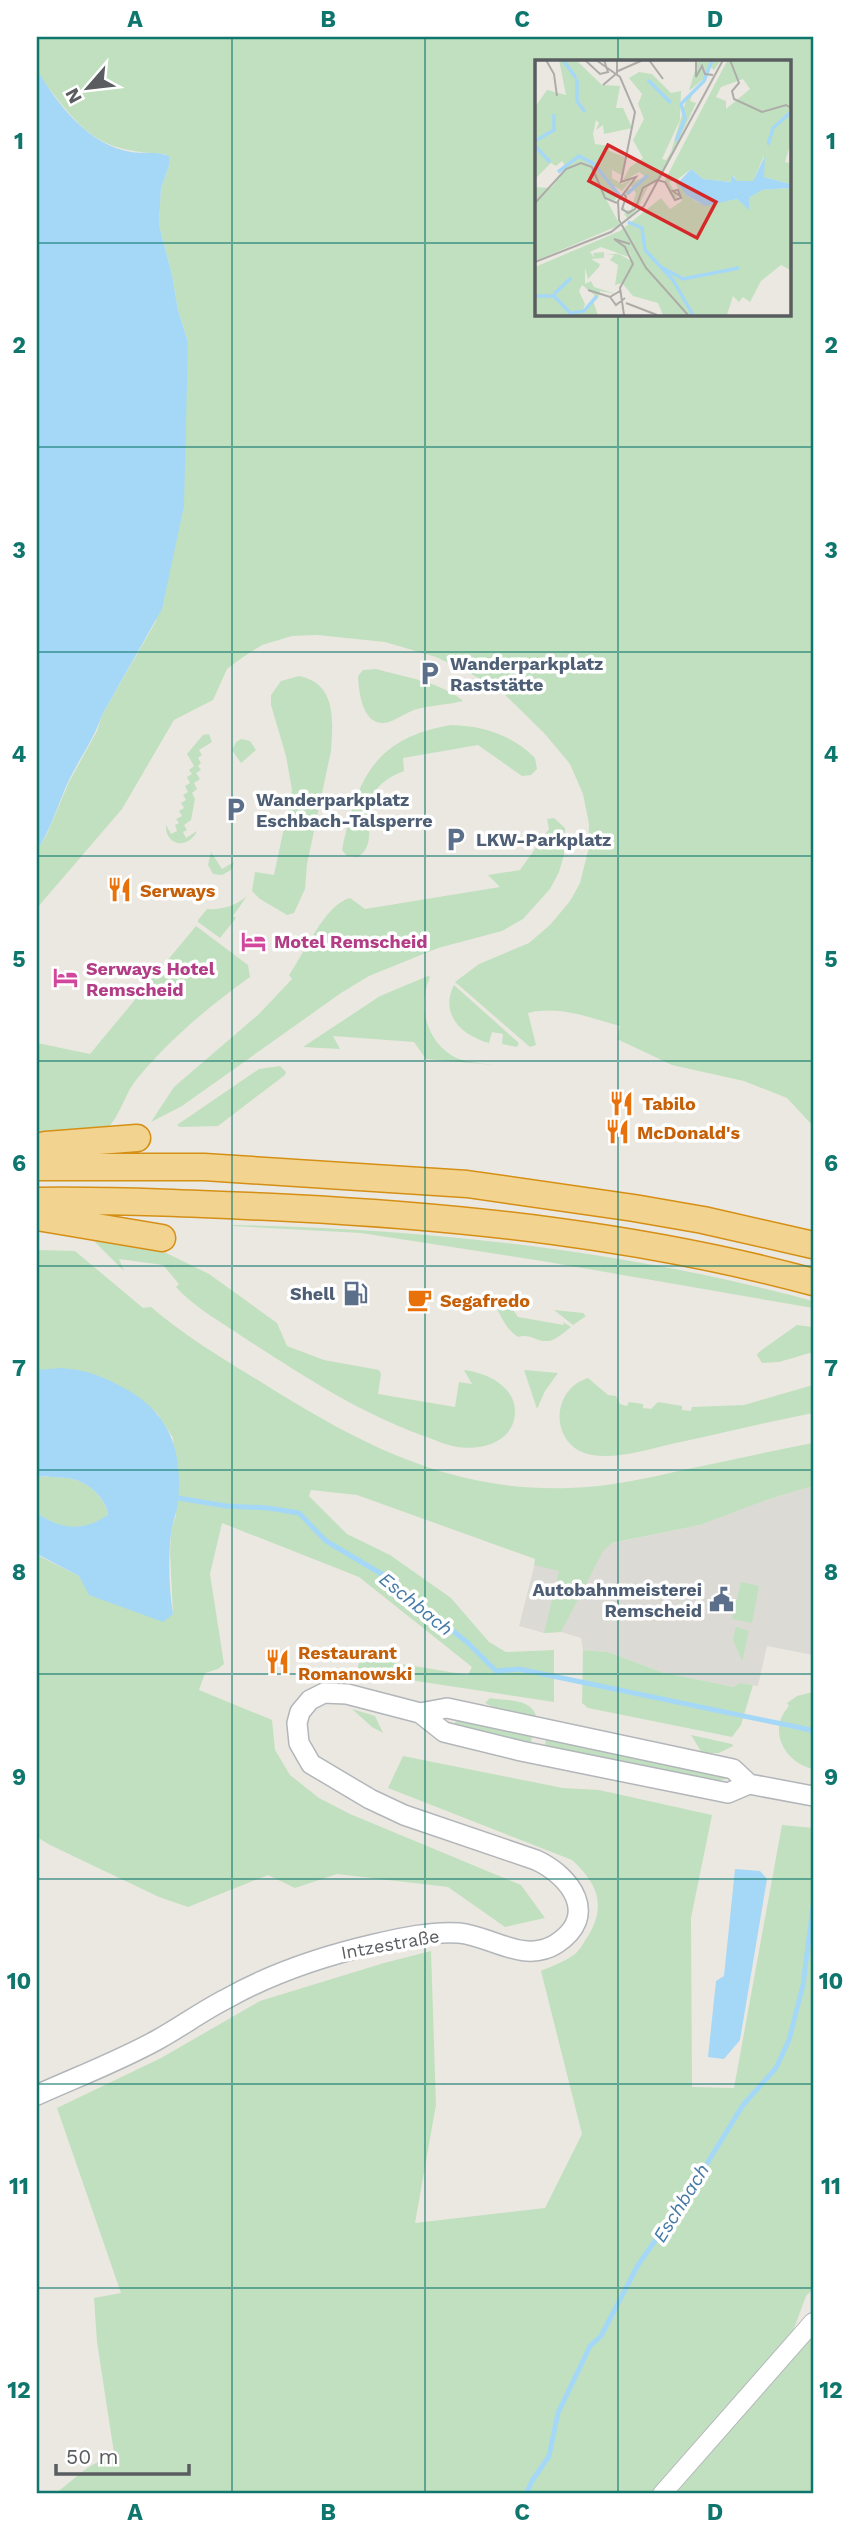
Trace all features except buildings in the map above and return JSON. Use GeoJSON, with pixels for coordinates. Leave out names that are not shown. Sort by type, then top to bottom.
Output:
{"type":"FeatureCollection","features":[{"type":"Feature","properties":{"kind":"highway"},"geometry":{"type":"LineString","coordinates":[[37,1147],[138,1138]]}},
{"type":"Feature","properties":{"kind":"highway"},"geometry":{"type":"LineString","coordinates":[[37,1167],[204,1167],[467,1184],[662,1213],[813,1245]]}},
{"type":"Feature","properties":{"kind":"highway"},"geometry":{"type":"LineString","coordinates":[[37,1200],[204,1203],[461,1220],[701,1256],[813,1282]]}},
{"type":"Feature","properties":{"kind":"highway"},"geometry":{"type":"LineString","coordinates":[[37,1217],[162,1238]]}},
{"type":"Feature","properties":{"kind":"main road","name":"Intzestraße"},"geometry":{"type":"LineString","coordinates":[[37,2095],[136,2051],[243,1990],[318,1959],[377,1944],[449,1933],[469,1935],[511,1948],[539,1951],[554,1945],[570,1931],[578,1906],[576,1896],[565,1879],[553,1869],[536,1860],[404,1815],[322,1773],[302,1752],[297,1731],[302,1707],[314,1696],[335,1692],[420,1713]]}},
{"type":"Feature","properties":{"kind":"main road"},"geometry":{"type":"LineString","coordinates":[[420,1713],[447,1708],[733,1769],[749,1784],[813,1796]]}},
{"type":"Feature","properties":{"kind":"main road"},"geometry":{"type":"LineString","coordinates":[[420,1713],[444,1732],[521,1751],[728,1793],[749,1784]]}},
{"type":"Feature","properties":{"kind":"street"},"geometry":{"type":"LineString","coordinates":[[662,2494],[813,2322]]}},
{"type":"Feature","properties":{"kind":"shaded area","name":"Autobahnmeisterei Remscheid"},"geometry":{"type":"Polygon","coordinates":[[[813,1486],[813,1655],[767,1646],[758,1686],[739,1683],[734,1687],[661,1672],[608,1652],[583,1650],[581,1638],[561,1632],[544,1633],[519,1626],[536,1559],[700,1525],[813,1486]]]}},
{"type":"Feature","properties":{"kind":"green space"},"geometry":{"type":"Polygon","coordinates":[[[37,37],[813,37],[813,1126],[787,1098],[744,1081],[672,1065],[617,1039],[620,1026],[586,1016],[563,1011],[528,1013],[536,1045],[530,1047],[455,982],[479,964],[529,943],[550,925],[570,901],[580,883],[588,851],[589,824],[583,794],[570,764],[545,734],[501,691],[436,657],[385,642],[317,635],[292,636],[262,645],[227,669],[213,700],[174,720],[122,809],[37,908],[37,851],[69,782],[97,731],[102,715],[156,621],[188,342],[159,225],[161,188],[169,166],[165,154],[114,146],[90,133],[45,84],[36,65],[37,37]]]}},
{"type":"Feature","properties":{"kind":"green space"},"geometry":{"type":"Polygon","coordinates":[[[376,669],[445,689],[463,701],[420,708],[388,722],[377,722],[366,713],[363,706],[358,676],[363,670],[376,669]]]}},
{"type":"Feature","properties":{"kind":"green space"},"geometry":{"type":"Polygon","coordinates":[[[299,676],[311,680],[326,695],[332,716],[332,739],[307,864],[305,889],[294,913],[287,915],[252,891],[255,872],[274,875],[292,790],[286,756],[271,705],[271,695],[281,681],[299,676]]]}},
{"type":"Feature","properties":{"kind":"green space"},"geometry":{"type":"Polygon","coordinates":[[[451,725],[475,727],[497,733],[517,743],[535,758],[537,769],[531,775],[522,776],[478,745],[403,758],[404,771],[375,791],[370,803],[369,839],[366,849],[358,857],[347,856],[342,850],[348,825],[363,783],[373,766],[404,740],[425,731],[451,725]]]}},
{"type":"Feature","properties":{"kind":"green space"},"geometry":{"type":"Polygon","coordinates":[[[209,734],[212,742],[199,750],[202,755],[198,758],[201,763],[198,766],[201,770],[196,773],[200,779],[194,783],[197,789],[192,793],[195,799],[191,820],[184,825],[187,830],[183,832],[186,838],[197,831],[188,841],[178,843],[169,837],[166,825],[171,834],[177,831],[175,825],[179,823],[176,819],[182,816],[179,811],[184,808],[181,803],[186,800],[183,795],[188,792],[185,786],[190,783],[187,777],[192,774],[189,770],[194,766],[187,754],[203,735],[209,734]]]}},
{"type":"Feature","properties":{"kind":"green space"},"geometry":{"type":"Polygon","coordinates":[[[241,739],[250,741],[256,750],[241,763],[232,750],[241,739]]]}},
{"type":"Feature","properties":{"kind":"green space"},"geometry":{"type":"Polygon","coordinates":[[[554,818],[565,828],[564,855],[559,872],[550,889],[523,919],[502,931],[438,948],[369,976],[182,1106],[151,1122],[174,1087],[259,1014],[292,979],[289,975],[316,931],[341,902],[350,898],[365,909],[500,887],[488,875],[520,870],[549,829],[547,819],[554,818]]]}},
{"type":"Feature","properties":{"kind":"green space"},"geometry":{"type":"Polygon","coordinates":[[[211,852],[222,869],[234,862],[231,870],[222,875],[213,874],[208,865],[211,852]]]}},
{"type":"Feature","properties":{"kind":"green space"},"geometry":{"type":"Polygon","coordinates":[[[247,896],[233,916],[236,918],[220,938],[198,922],[207,909],[228,907],[247,896]]]}},
{"type":"Feature","properties":{"kind":"green space"},"geometry":{"type":"Polygon","coordinates":[[[196,926],[248,965],[250,977],[204,1012],[162,1051],[136,1080],[107,1129],[88,1135],[37,1137],[37,1043],[90,1054],[196,926]]]}},
{"type":"Feature","properties":{"kind":"green space"},"geometry":{"type":"Polygon","coordinates":[[[428,976],[426,1020],[435,1039],[456,1058],[494,1065],[426,1059],[414,1042],[333,1036],[340,1049],[303,1047],[380,996],[428,976]]]}},
{"type":"Feature","properties":{"kind":"green space"},"geometry":{"type":"Polygon","coordinates":[[[454,985],[519,1043],[517,1047],[502,1044],[503,1034],[492,1032],[489,1043],[462,1029],[451,1014],[449,1005],[454,985]]]}},
{"type":"Feature","properties":{"kind":"green space"},"geometry":{"type":"Polygon","coordinates":[[[280,1066],[286,1072],[285,1075],[218,1126],[177,1125],[259,1069],[280,1066]]]}},
{"type":"Feature","properties":{"kind":"green space"},"geometry":{"type":"Polygon","coordinates":[[[234,1225],[380,1231],[526,1245],[670,1268],[742,1283],[813,1301],[813,1308],[361,1233],[234,1225]]]}},
{"type":"Feature","properties":{"kind":"green space"},"geometry":{"type":"Polygon","coordinates":[[[92,1235],[154,1247],[209,1274],[277,1323],[287,1346],[324,1360],[379,1370],[381,1374],[378,1394],[455,1407],[459,1382],[472,1384],[464,1370],[493,1379],[508,1391],[513,1400],[515,1409],[511,1428],[506,1435],[492,1444],[457,1447],[397,1426],[305,1377],[206,1313],[176,1287],[179,1284],[163,1265],[119,1259],[124,1271],[93,1240],[92,1235]]]}},
{"type":"Feature","properties":{"kind":"green space"},"geometry":{"type":"Polygon","coordinates":[[[37,1250],[75,1251],[143,1308],[151,1307],[204,1347],[333,1425],[406,1459],[483,1482],[568,1488],[613,1484],[813,1443],[813,1486],[700,1525],[612,1543],[603,1551],[561,1632],[544,1633],[559,1571],[534,1565],[535,1559],[357,1495],[311,1490],[309,1496],[347,1534],[390,1555],[451,1598],[489,1642],[506,1652],[554,1650],[554,1702],[357,1672],[360,1657],[468,1675],[472,1667],[359,1577],[222,1523],[210,1574],[224,1664],[205,1673],[199,1690],[272,1720],[275,1750],[290,1775],[319,1798],[350,1814],[521,1885],[545,1918],[505,1927],[448,1887],[337,1874],[295,1888],[268,1875],[188,1907],[159,1897],[37,1837],[37,1555],[79,1576],[173,1614],[170,1553],[171,1530],[176,1515],[173,1438],[157,1413],[135,1395],[46,1370],[37,1370],[37,1250]]]}},
{"type":"Feature","properties":{"kind":"green space"},"geometry":{"type":"Polygon","coordinates":[[[501,1302],[508,1302],[518,1317],[564,1325],[563,1322],[571,1327],[549,1341],[518,1337],[508,1328],[497,1309],[501,1302]]]}},
{"type":"Feature","properties":{"kind":"green space"},"geometry":{"type":"Polygon","coordinates":[[[554,1310],[583,1313],[586,1316],[573,1325],[554,1310]]]}},
{"type":"Feature","properties":{"kind":"green space"},"geometry":{"type":"Polygon","coordinates":[[[797,1325],[813,1327],[813,1352],[779,1362],[762,1363],[757,1355],[759,1352],[797,1325]]]}},
{"type":"Feature","properties":{"kind":"green space"},"geometry":{"type":"Polygon","coordinates":[[[524,1370],[558,1373],[545,1391],[537,1409],[524,1370]]]}},
{"type":"Feature","properties":{"kind":"green space"},"geometry":{"type":"Polygon","coordinates":[[[588,1378],[608,1395],[616,1396],[620,1404],[643,1404],[643,1408],[651,1409],[658,1402],[682,1406],[682,1410],[691,1411],[692,1407],[744,1405],[813,1385],[813,1413],[632,1453],[592,1455],[578,1450],[568,1442],[562,1431],[560,1418],[566,1394],[575,1384],[588,1378]]]}},
{"type":"Feature","properties":{"kind":"green space"},"geometry":{"type":"Polygon","coordinates":[[[37,1476],[82,1482],[101,1499],[108,1516],[81,1527],[64,1526],[46,1519],[37,1513],[37,1476]]]}},
{"type":"Feature","properties":{"kind":"green space"},"geometry":{"type":"Polygon","coordinates":[[[741,1582],[759,1586],[752,1623],[732,1619],[741,1582]]]}},
{"type":"Feature","properties":{"kind":"green space"},"geometry":{"type":"Polygon","coordinates":[[[736,1627],[749,1631],[742,1661],[733,1640],[736,1627]]]}},
{"type":"Feature","properties":{"kind":"green space"},"geometry":{"type":"Polygon","coordinates":[[[583,1650],[608,1652],[661,1672],[734,1687],[739,1683],[753,1685],[741,1725],[732,1737],[588,1708],[582,1703],[583,1650]]]}},
{"type":"Feature","properties":{"kind":"green space"},"geometry":{"type":"Polygon","coordinates":[[[813,1692],[813,1769],[794,1760],[787,1752],[779,1735],[779,1725],[789,1706],[787,1703],[797,1696],[813,1692]]]}},
{"type":"Feature","properties":{"kind":"green space"},"geometry":{"type":"Polygon","coordinates":[[[490,1698],[525,1704],[535,1712],[537,1719],[502,1711],[485,1703],[490,1698]]]}},
{"type":"Feature","properties":{"kind":"green space"},"geometry":{"type":"Polygon","coordinates":[[[352,1709],[375,1716],[383,1733],[372,1727],[352,1709]]]}},
{"type":"Feature","properties":{"kind":"green space"},"geometry":{"type":"Polygon","coordinates":[[[457,1721],[532,1736],[531,1744],[456,1725],[454,1723],[457,1721]]]}},
{"type":"Feature","properties":{"kind":"green space"},"geometry":{"type":"Polygon","coordinates":[[[691,1735],[733,1746],[719,1753],[702,1753],[691,1735]]]}},
{"type":"Feature","properties":{"kind":"green space"},"geometry":{"type":"Polygon","coordinates":[[[546,1739],[730,1778],[716,1781],[545,1746],[546,1739]]]}},
{"type":"Feature","properties":{"kind":"green space"},"geometry":{"type":"Polygon","coordinates":[[[403,1756],[563,1788],[599,1790],[712,1815],[691,1918],[692,2087],[734,2088],[782,1825],[813,1828],[813,2289],[806,2296],[793,2331],[652,2494],[55,2494],[87,2468],[114,2453],[97,2342],[94,2298],[121,2293],[57,2108],[161,2058],[260,2001],[431,1951],[436,2105],[415,2223],[545,2208],[582,2134],[541,1971],[575,1954],[588,1936],[594,1925],[598,1904],[593,1886],[572,1860],[388,1788],[403,1756]]]}},
{"type":"Feature","properties":{"kind":"green space"},"geometry":{"type":"Polygon","coordinates":[[[813,2334],[813,2494],[674,2494],[813,2334]]]}},
{"type":"Feature","properties":{"kind":"water"},"geometry":{"type":"Polygon","coordinates":[[[37,70],[55,97],[88,132],[116,148],[169,156],[169,166],[161,188],[159,225],[188,342],[184,506],[162,609],[102,715],[37,851],[37,70]]]}},
{"type":"Feature","properties":{"kind":"water"},"geometry":{"type":"Polygon","coordinates":[[[61,1368],[95,1374],[126,1389],[154,1410],[171,1437],[176,1451],[179,1484],[169,1553],[173,1614],[163,1622],[89,1595],[79,1576],[37,1554],[37,1513],[55,1523],[72,1527],[89,1524],[108,1515],[101,1498],[81,1482],[37,1476],[37,1370],[61,1368]]]}},
{"type":"Feature","properties":{"kind":"water"},"geometry":{"type":"Polygon","coordinates":[[[735,1869],[760,1871],[767,1879],[740,2040],[724,2059],[708,2057],[716,1981],[724,1976],[735,1869]]]}},
{"type":"Feature","properties":{"kind":"waterway","name":"Eschbach"},"geometry":{"type":"LineString","coordinates":[[172,1497],[226,1506],[299,1513],[326,1541],[385,1576],[468,1643],[496,1671],[519,1669],[811,1730],[813,1733]]}},
{"type":"Feature","properties":{"kind":"waterway","name":"Eschbach"},"geometry":{"type":"LineString","coordinates":[[526,2494],[549,2456],[558,2413],[590,2346],[601,2336],[638,2265],[690,2191],[743,2105],[776,2068],[789,2040],[803,1985],[813,1906]]}},
{"type":"Feature","properties":{"kind":"place","name":"Wanderparkplatz Raststätte"},"geometry":{"type":"Point","coordinates":[430,673]}},
{"type":"Feature","properties":{"kind":"place","name":"Wanderparkplatz Eschbach-Talsperre"},"geometry":{"type":"Point","coordinates":[236,809]}},
{"type":"Feature","properties":{"kind":"place","name":"LKW-Parkplatz"},"geometry":{"type":"Point","coordinates":[456,839]}},
{"type":"Feature","properties":{"kind":"place","name":"Serways"},"geometry":{"type":"Point","coordinates":[120,890]}},
{"type":"Feature","properties":{"kind":"place","name":"Motel Remscheid"},"geometry":{"type":"Point","coordinates":[254,941]}},
{"type":"Feature","properties":{"kind":"place","name":"Serways Hotel Remscheid"},"geometry":{"type":"Point","coordinates":[66,978]}},
{"type":"Feature","properties":{"kind":"place","name":"Tabilo"},"geometry":{"type":"Point","coordinates":[622,1103]}},
{"type":"Feature","properties":{"kind":"place","name":"McDonald's"},"geometry":{"type":"Point","coordinates":[617,1132]}},
{"type":"Feature","properties":{"kind":"place","name":"Shell"},"geometry":{"type":"Point","coordinates":[355,1293]}},
{"type":"Feature","properties":{"kind":"place","name":"Segafredo"},"geometry":{"type":"Point","coordinates":[420,1300]}},
{"type":"Feature","properties":{"kind":"place","name":"Autobahnmeisterei Remscheid"},"geometry":{"type":"Point","coordinates":[722,1599]}},
{"type":"Feature","properties":{"kind":"place","name":"Restaurant Romanowski"},"geometry":{"type":"Point","coordinates":[278,1662]}}]}
